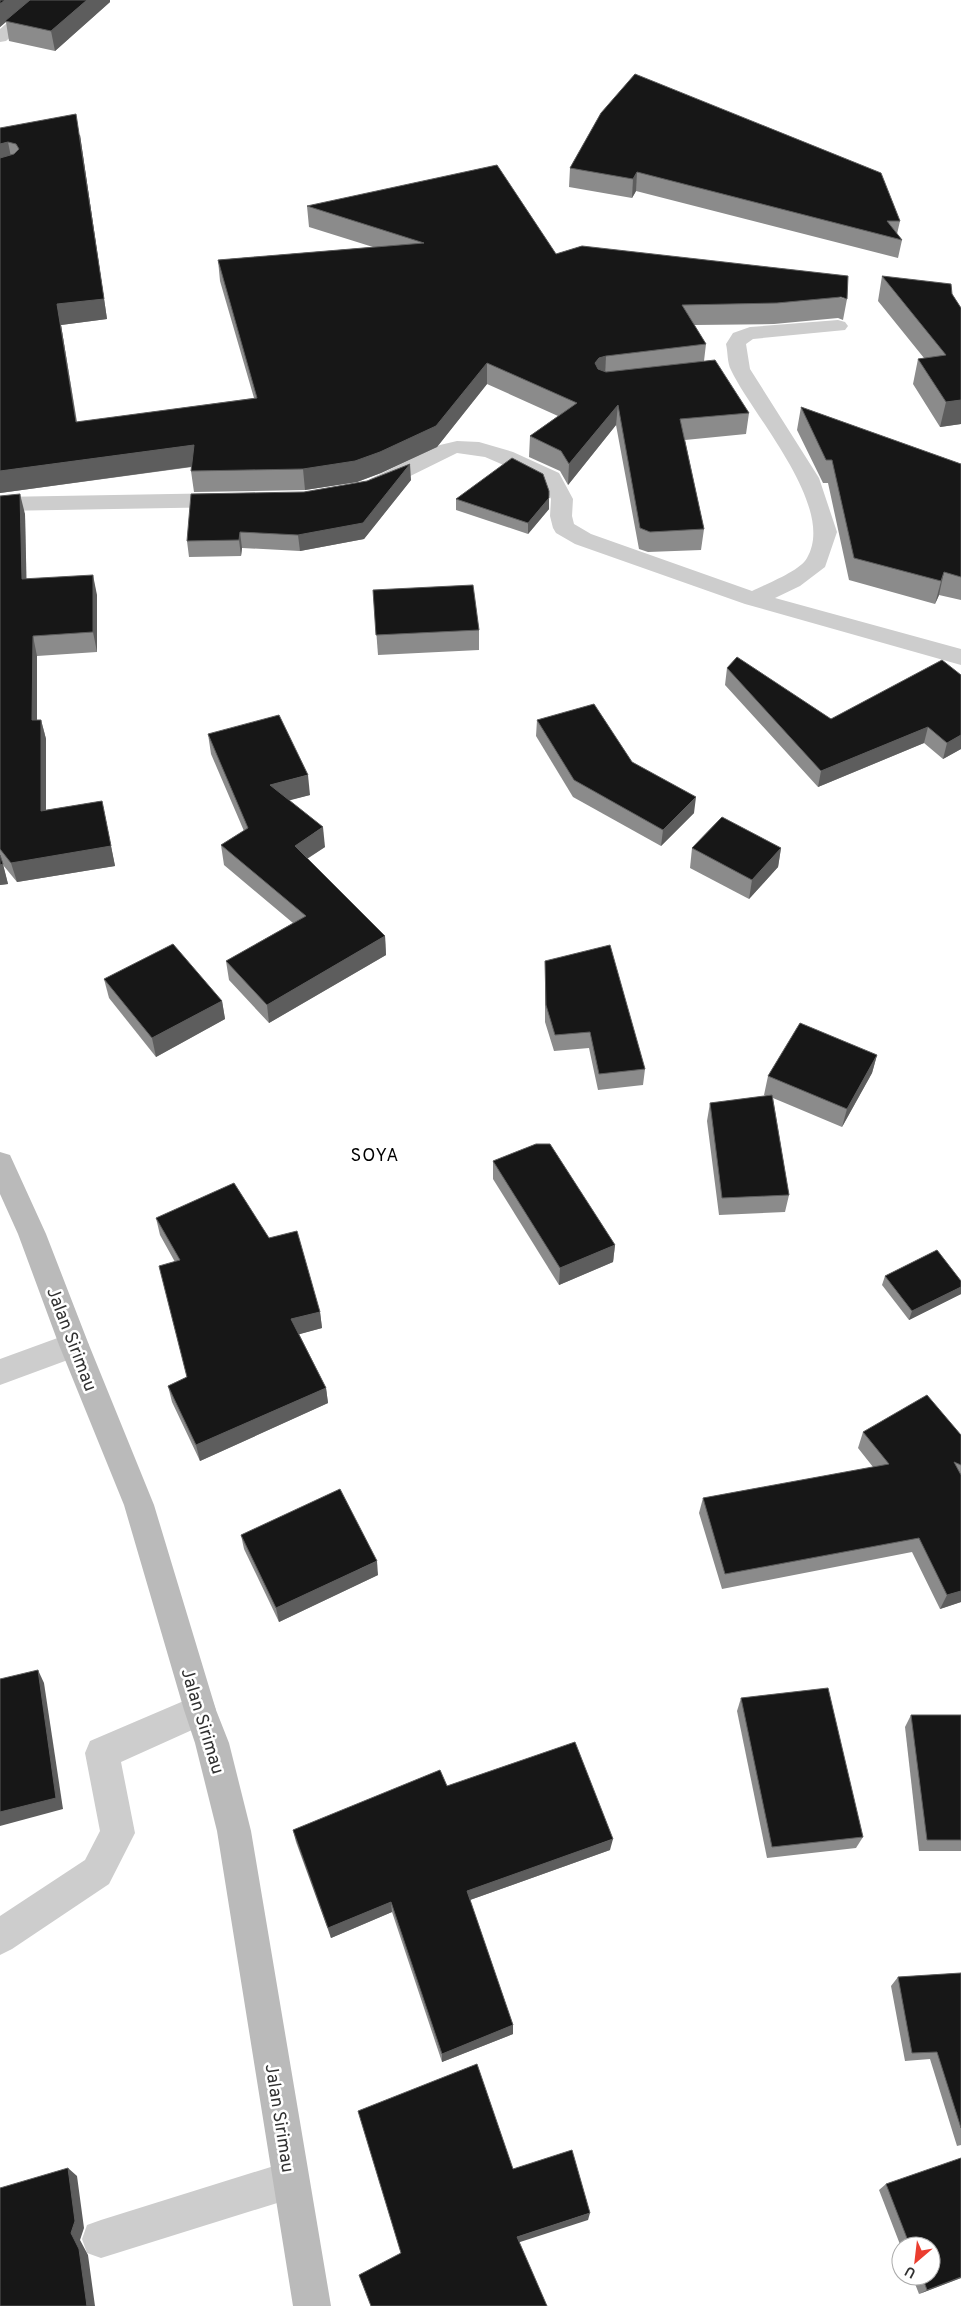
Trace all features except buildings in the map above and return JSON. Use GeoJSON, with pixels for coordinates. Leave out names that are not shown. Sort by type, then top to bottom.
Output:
{"type":"FeatureCollection","features":[{"type":"Feature","properties":{"kind":"main road","name":"Jalan Sirimau"},"geometry":{"type":"LineString","coordinates":[[0,1163],[32,1234],[74,1345],[139,1505],[200,1710],[212,1743],[234,1831],[312,2306]]}},
{"type":"Feature","properties":{"kind":"street"},"geometry":{"type":"LineString","coordinates":[[0,37],[44,0]]}},
{"type":"Feature","properties":{"kind":"street"},"geometry":{"type":"LineString","coordinates":[[753,599],[792,581],[817,562],[826,532],[809,478],[730,370],[736,344],[740,337],[750,333],[838,326]]}},
{"type":"Feature","properties":{"kind":"street"},"geometry":{"type":"LineString","coordinates":[[360,490],[389,480],[457,447],[472,447],[520,463],[552,478],[562,499],[561,516],[564,528],[583,539],[753,599],[961,657]]}},
{"type":"Feature","properties":{"kind":"street"},"geometry":{"type":"LineString","coordinates":[[0,504],[245,500]]}},
{"type":"Feature","properties":{"kind":"street"},"geometry":{"type":"LineString","coordinates":[[0,1372],[74,1345]]}},
{"type":"Feature","properties":{"kind":"street"},"geometry":{"type":"LineString","coordinates":[[0,1937],[97,1872],[118,1833],[102,1753],[200,1710]]}},
{"type":"Feature","properties":{"kind":"street"},"geometry":{"type":"LineString","coordinates":[[101,2239],[290,2180]]}},
{"type":"Feature","properties":{"kind":"district","name":"SOYA"},"geometry":{"type":"Point","coordinates":[375,1155]}}]}
